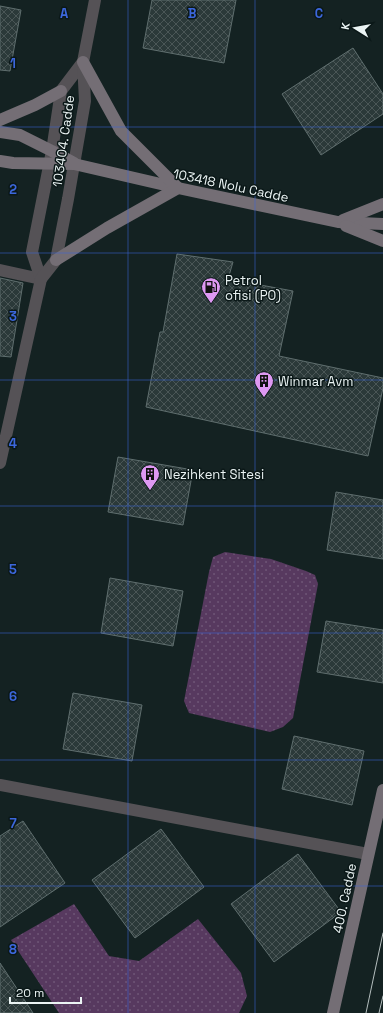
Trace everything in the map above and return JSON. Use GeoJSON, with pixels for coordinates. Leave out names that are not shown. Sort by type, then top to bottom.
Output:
{"type":"FeatureCollection","features":[{"type":"Feature","properties":{"kind":"main road"},"geometry":{"type":"LineString","coordinates":[[56,260],[106,228],[178,188],[121,131],[83,62]]}},
{"type":"Feature","properties":{"kind":"main road"},"geometry":{"type":"LineString","coordinates":[[0,120],[35,105],[61,91]]}},
{"type":"Feature","properties":{"kind":"main road","name":"103418 Nolu Cadde"},"geometry":{"type":"LineString","coordinates":[[0,132],[20,135],[74,164]]}},
{"type":"Feature","properties":{"kind":"main road","name":"103418 Nolu Cadde"},"geometry":{"type":"LineString","coordinates":[[0,161],[13,163],[74,164],[338,222],[383,224]]}},
{"type":"Feature","properties":{"kind":"main road"},"geometry":{"type":"LineString","coordinates":[[338,222],[383,204]]}},
{"type":"Feature","properties":{"kind":"main road"},"geometry":{"type":"LineString","coordinates":[[338,222],[383,240]]}},
{"type":"Feature","properties":{"kind":"main road","name":"400. Cadde"},"geometry":{"type":"LineString","coordinates":[[334,1013],[383,790]]}},
{"type":"Feature","properties":{"kind":"street"},"geometry":{"type":"LineString","coordinates":[[83,62],[95,0]]}},
{"type":"Feature","properties":{"kind":"street","name":"103404. Cadde"},"geometry":{"type":"LineString","coordinates":[[41,279],[32,252],[52,151],[61,91],[83,62]]}},
{"type":"Feature","properties":{"kind":"street","name":"103404. Cadde"},"geometry":{"type":"LineString","coordinates":[[0,462],[41,279],[56,260],[85,101],[83,62]]}},
{"type":"Feature","properties":{"kind":"street"},"geometry":{"type":"LineString","coordinates":[[0,270],[41,279]]}},
{"type":"Feature","properties":{"kind":"street"},"geometry":{"type":"LineString","coordinates":[[0,785],[368,854]]}},
{"type":"Feature","properties":{"kind":"shaded area"},"geometry":{"type":"Polygon","coordinates":[[[225,552],[271,559],[306,571],[315,575],[318,584],[293,718],[283,727],[270,732],[189,713],[184,701],[213,557],[225,552]]]}},
{"type":"Feature","properties":{"kind":"shaded area"},"geometry":{"type":"Polygon","coordinates":[[[74,904],[109,956],[139,961],[198,919],[241,973],[247,996],[239,1013],[59,1013],[11,940],[74,904]]]}},
{"type":"Feature","properties":{"kind":"building"},"geometry":{"type":"Polygon","coordinates":[[[152,0],[236,0],[224,63],[143,48],[152,0]]]}},
{"type":"Feature","properties":{"kind":"building"},"geometry":{"type":"Polygon","coordinates":[[[0,6],[21,10],[10,71],[0,70],[0,6]]]}},
{"type":"Feature","properties":{"kind":"building"},"geometry":{"type":"Polygon","coordinates":[[[353,48],[383,94],[383,114],[321,155],[282,94],[353,48]]]}},
{"type":"Feature","properties":{"kind":"building","name":"Winmar Avm"},"geometry":{"type":"Polygon","coordinates":[[[177,254],[233,262],[228,279],[293,291],[279,356],[383,378],[383,388],[368,456],[146,407],[160,332],[163,332],[177,254]]]}},
{"type":"Feature","properties":{"kind":"building"},"geometry":{"type":"Polygon","coordinates":[[[0,278],[23,283],[11,357],[0,356],[0,278]]]}},
{"type":"Feature","properties":{"kind":"building","name":"Nezihkent Sitesi"},"geometry":{"type":"Polygon","coordinates":[[[118,457],[193,470],[183,525],[108,512],[118,457]]]}},
{"type":"Feature","properties":{"kind":"building"},"geometry":{"type":"Polygon","coordinates":[[[336,492],[383,500],[383,559],[327,550],[336,492]]]}},
{"type":"Feature","properties":{"kind":"building"},"geometry":{"type":"Polygon","coordinates":[[[110,578],[183,591],[173,646],[101,633],[110,578]]]}},
{"type":"Feature","properties":{"kind":"building"},"geometry":{"type":"Polygon","coordinates":[[[326,621],[383,630],[383,683],[317,672],[326,621]]]}},
{"type":"Feature","properties":{"kind":"building"},"geometry":{"type":"Polygon","coordinates":[[[73,693],[142,705],[132,761],[63,749],[73,693]]]}},
{"type":"Feature","properties":{"kind":"building"},"geometry":{"type":"Polygon","coordinates":[[[294,736],[364,751],[352,805],[282,789],[294,736]]]}},
{"type":"Feature","properties":{"kind":"building"},"geometry":{"type":"Polygon","coordinates":[[[23,821],[65,883],[0,927],[0,836],[23,821]]]}},
{"type":"Feature","properties":{"kind":"building"},"geometry":{"type":"Polygon","coordinates":[[[161,829],[204,887],[135,938],[92,880],[161,829]]]}},
{"type":"Feature","properties":{"kind":"building"},"geometry":{"type":"Polygon","coordinates":[[[298,854],[341,912],[274,962],[231,904],[298,854]]]}},
{"type":"Feature","properties":{"kind":"building"},"geometry":{"type":"Polygon","coordinates":[[[0,963],[33,1013],[0,1013],[0,963]]]}},
{"type":"Feature","properties":{"kind":"tram line"},"geometry":{"type":"LineString","coordinates":[[366,1013],[383,933]]}},
{"type":"Feature","properties":{"kind":"tram line"},"geometry":{"type":"LineString","coordinates":[[379,1013],[383,996]]}},
{"type":"Feature","properties":{"kind":"place","name":"Petrol ofisi (PO)"},"geometry":{"type":"Point","coordinates":[211,304]}},
{"type":"Feature","properties":{"kind":"place","name":"Winmar Avm"},"geometry":{"type":"Point","coordinates":[264,398]}},
{"type":"Feature","properties":{"kind":"place","name":"Nezihkent Sitesi"},"geometry":{"type":"Point","coordinates":[150,491]}}]}
